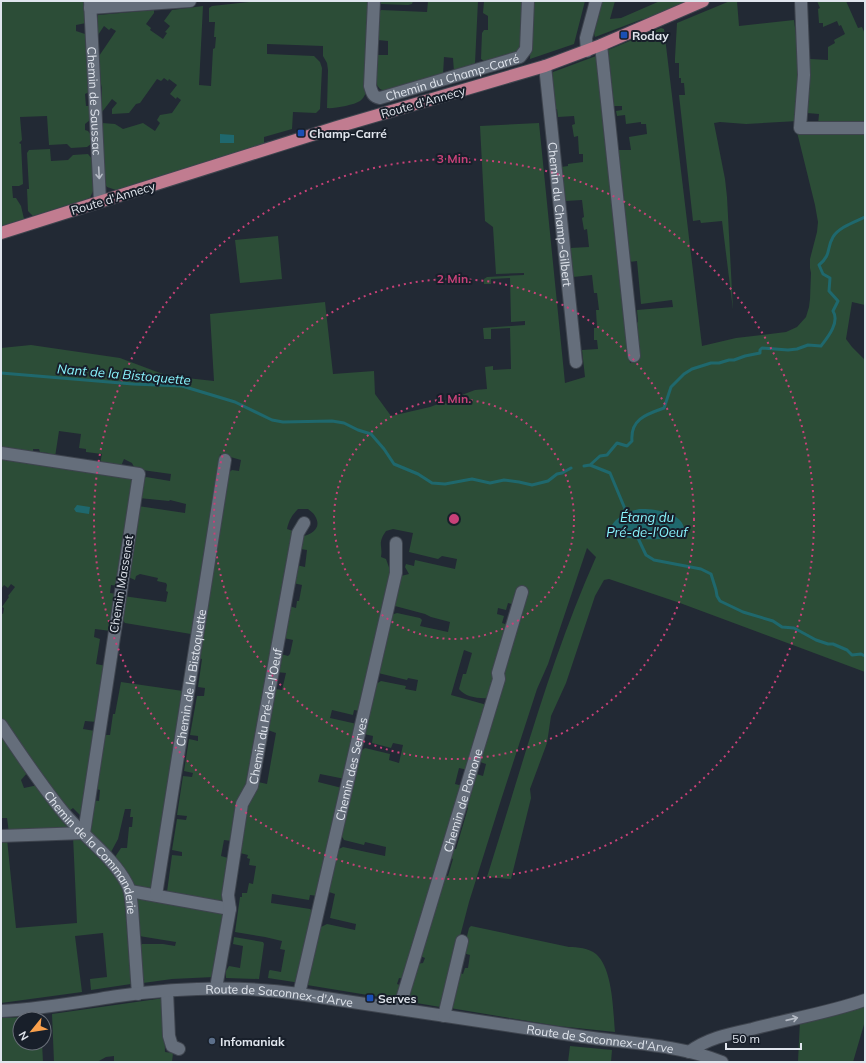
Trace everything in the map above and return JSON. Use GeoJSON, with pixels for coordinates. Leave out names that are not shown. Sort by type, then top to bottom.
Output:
{"type":"FeatureCollection","features":[{"type":"Feature","properties":{"kind":"main road","name":"Route d'Annecy"},"geometry":{"type":"LineString","coordinates":[[1,233],[350,124],[545,66],[587,51],[703,1]]}},
{"type":"Feature","properties":{"kind":"street"},"geometry":{"type":"LineString","coordinates":[[90,5],[190,1]]}},
{"type":"Feature","properties":{"kind":"street","name":"Chemin du Champ-Carré"},"geometry":{"type":"LineString","coordinates":[[374,1],[370,86],[373,95],[376,98],[380,98],[520,57],[526,49],[528,1]]}},
{"type":"Feature","properties":{"kind":"street"},"geometry":{"type":"LineString","coordinates":[[587,51],[586,38],[596,1]]}},
{"type":"Feature","properties":{"kind":"street"},"geometry":{"type":"LineString","coordinates":[[801,1],[804,75],[800,128],[865,128]]}},
{"type":"Feature","properties":{"kind":"street","name":"Chemin de Saussac"},"geometry":{"type":"LineString","coordinates":[[90,5],[100,202]]}},
{"type":"Feature","properties":{"kind":"street"},"geometry":{"type":"LineString","coordinates":[[601,45],[634,356]]}},
{"type":"Feature","properties":{"kind":"street","name":"Chemin du Champ-Gilbert"},"geometry":{"type":"LineString","coordinates":[[545,66],[576,362]]}},
{"type":"Feature","properties":{"kind":"street","name":"Chemin Massenet"},"geometry":{"type":"LineString","coordinates":[[1,453],[139,474],[84,833]]}},
{"type":"Feature","properties":{"kind":"street","name":"Chemin de la Bistoquette"},"geometry":{"type":"LineString","coordinates":[[156,895],[225,460]]}},
{"type":"Feature","properties":{"kind":"street","name":"Chemin du Pré-de-l'Oeuf"},"geometry":{"type":"LineString","coordinates":[[216,988],[230,909],[228,895],[242,804],[252,786],[298,533],[304,523]]}},
{"type":"Feature","properties":{"kind":"street","name":"Chemin des Serves"},"geometry":{"type":"LineString","coordinates":[[300,994],[396,573],[396,543]]}},
{"type":"Feature","properties":{"kind":"street","name":"Chemin de Pomone"},"geometry":{"type":"LineString","coordinates":[[399,1009],[499,679],[498,673],[522,592]]}},
{"type":"Feature","properties":{"kind":"street","name":"Chemin de la Commanderie"},"geometry":{"type":"LineString","coordinates":[[1,726],[64,813],[120,873],[127,885],[130,891],[132,908],[138,994]]}},
{"type":"Feature","properties":{"kind":"street"},"geometry":{"type":"LineString","coordinates":[[1,836],[84,833]]}},
{"type":"Feature","properties":{"kind":"street"},"geometry":{"type":"LineString","coordinates":[[130,891],[230,909]]}},
{"type":"Feature","properties":{"kind":"street"},"geometry":{"type":"LineString","coordinates":[[444,1016],[462,940]]}},
{"type":"Feature","properties":{"kind":"street","name":"Route de Saconnex-d'Arve"},"geometry":{"type":"LineString","coordinates":[[1,1011],[167,991],[216,988],[263,990],[300,994],[689,1052],[722,1062]]}},
{"type":"Feature","properties":{"kind":"street"},"geometry":{"type":"LineString","coordinates":[[167,991],[169,1036],[172,1046],[179,1049]]}},
{"type":"Feature","properties":{"kind":"street"},"geometry":{"type":"LineString","coordinates":[[689,1052],[698,1045],[723,1035],[827,1012],[865,1000]]}},
{"type":"Feature","properties":{"kind":"shaded area"},"geometry":{"type":"Polygon","coordinates":[[[1,1],[84,1],[86,23],[76,25],[76,31],[85,34],[89,92],[85,94],[86,106],[89,106],[90,120],[85,124],[85,130],[91,135],[91,144],[87,147],[71,148],[67,144],[49,145],[47,116],[20,117],[22,140],[19,143],[21,144],[23,184],[19,186],[12,186],[13,198],[16,198],[21,206],[24,219],[1,226],[1,1]]]}},
{"type":"Feature","properties":{"kind":"shaded area"},"geometry":{"type":"Polygon","coordinates":[[[258,1],[370,1],[366,93],[362,99],[349,105],[327,108],[328,70],[327,63],[323,56],[323,46],[267,44],[267,54],[314,56],[320,62],[322,68],[320,109],[316,113],[293,112],[292,129],[264,137],[264,144],[116,190],[107,187],[105,184],[102,123],[115,124],[123,129],[143,123],[155,131],[160,123],[157,120],[160,115],[172,113],[181,100],[177,97],[176,99],[170,94],[177,85],[169,79],[168,81],[164,78],[161,81],[157,79],[140,103],[136,104],[129,113],[112,114],[112,109],[117,103],[112,99],[102,112],[102,88],[99,56],[116,31],[111,28],[109,30],[104,26],[98,35],[98,15],[154,10],[154,13],[146,24],[151,28],[150,30],[163,39],[167,33],[165,32],[170,26],[164,21],[172,10],[203,6],[199,85],[211,86],[213,49],[215,48],[216,37],[214,37],[215,22],[209,22],[209,8],[212,6],[258,1]]]}},
{"type":"Feature","properties":{"kind":"shaded area"},"geometry":{"type":"Polygon","coordinates":[[[379,1],[413,1],[412,4],[408,5],[381,4],[379,1]]]}},
{"type":"Feature","properties":{"kind":"shaded area"},"geometry":{"type":"Polygon","coordinates":[[[428,1],[478,1],[475,63],[454,72],[453,58],[444,57],[443,75],[387,92],[380,89],[376,84],[377,55],[388,55],[388,41],[378,40],[379,12],[381,10],[427,12],[428,1]]]}},
{"type":"Feature","properties":{"kind":"shaded area"},"geometry":{"type":"Polygon","coordinates":[[[484,1],[523,1],[521,45],[516,53],[486,62],[481,59],[482,33],[484,30],[488,30],[488,16],[483,13],[484,1]]]}},
{"type":"Feature","properties":{"kind":"shaded area"},"geometry":{"type":"Polygon","coordinates":[[[532,1],[585,1],[574,44],[530,59],[532,1]]]}},
{"type":"Feature","properties":{"kind":"shaded area"},"geometry":{"type":"Polygon","coordinates":[[[600,1],[615,1],[610,19],[621,18],[660,1],[688,1],[649,18],[595,37],[594,34],[600,1]]]}},
{"type":"Feature","properties":{"kind":"shaded area"},"geometry":{"type":"Polygon","coordinates":[[[730,1],[737,1],[739,26],[794,20],[800,66],[798,121],[746,124],[714,123],[727,197],[733,310],[722,221],[701,223],[700,220],[693,221],[679,95],[685,95],[684,83],[681,83],[681,78],[679,78],[679,63],[675,63],[677,23],[730,1]]]}},
{"type":"Feature","properties":{"kind":"shaded area"},"geometry":{"type":"Polygon","coordinates":[[[817,1],[846,1],[858,28],[862,27],[865,34],[865,122],[848,124],[845,121],[839,121],[835,124],[818,125],[819,114],[807,113],[810,59],[828,60],[828,47],[835,43],[834,40],[845,34],[841,25],[839,26],[837,21],[823,27],[823,23],[819,23],[818,9],[820,8],[817,1]]]}},
{"type":"Feature","properties":{"kind":"shaded area"},"geometry":{"type":"Polygon","coordinates":[[[661,28],[664,29],[702,346],[736,338],[786,332],[797,327],[806,317],[810,299],[810,259],[818,222],[797,132],[865,132],[865,305],[852,302],[846,339],[865,360],[865,672],[680,603],[609,579],[604,580],[595,596],[566,683],[551,716],[547,743],[530,789],[531,798],[511,879],[487,877],[550,675],[564,635],[596,557],[587,548],[548,664],[537,689],[501,800],[469,902],[444,1003],[440,1007],[405,1001],[417,964],[423,963],[425,958],[420,956],[443,875],[448,876],[453,859],[448,857],[451,848],[456,849],[468,808],[467,807],[472,791],[470,790],[476,774],[483,776],[486,764],[477,761],[515,605],[508,603],[506,610],[498,608],[497,614],[504,616],[502,623],[508,625],[489,698],[472,697],[459,689],[463,674],[466,674],[472,653],[464,650],[451,695],[487,705],[468,770],[459,768],[455,784],[463,786],[404,979],[399,978],[397,984],[400,985],[398,1000],[307,985],[319,928],[327,924],[355,930],[356,924],[330,918],[335,894],[329,892],[337,850],[343,847],[385,856],[386,847],[365,842],[364,845],[344,840],[341,835],[360,752],[365,748],[390,754],[389,760],[399,763],[403,745],[393,743],[391,748],[372,743],[373,736],[364,734],[376,684],[381,681],[406,686],[405,689],[416,691],[418,680],[408,678],[407,680],[378,673],[391,615],[397,613],[420,618],[422,620],[420,626],[448,632],[450,622],[395,606],[394,601],[401,576],[409,574],[405,567],[406,564],[414,566],[415,560],[455,569],[457,559],[442,556],[438,559],[409,552],[413,533],[393,529],[386,531],[381,542],[381,557],[386,559],[391,573],[360,711],[354,710],[353,715],[332,710],[330,718],[357,724],[345,779],[320,774],[318,782],[342,788],[318,896],[310,895],[309,900],[272,894],[271,903],[310,909],[314,913],[298,982],[268,978],[270,970],[281,972],[285,950],[280,949],[282,941],[235,932],[240,897],[242,897],[242,893],[247,893],[249,883],[253,884],[256,866],[249,865],[250,859],[247,858],[248,855],[240,853],[249,802],[256,792],[258,782],[267,784],[276,733],[268,730],[275,689],[282,690],[286,673],[277,672],[281,654],[288,656],[290,654],[293,640],[284,638],[289,606],[296,608],[302,585],[293,583],[296,565],[305,567],[307,550],[301,549],[303,536],[313,532],[317,527],[317,520],[314,514],[308,509],[298,509],[291,518],[287,529],[293,531],[246,789],[232,841],[224,840],[221,856],[228,858],[223,898],[220,902],[167,892],[172,855],[182,856],[182,852],[172,850],[177,819],[186,820],[187,816],[177,815],[183,776],[192,777],[193,773],[184,771],[189,739],[198,741],[198,736],[190,735],[197,696],[204,696],[205,688],[198,687],[202,659],[198,658],[227,474],[232,470],[239,471],[241,460],[220,454],[191,634],[125,623],[120,617],[123,596],[166,602],[168,592],[166,591],[166,583],[157,581],[158,578],[140,574],[136,576],[135,580],[126,576],[138,506],[185,513],[186,504],[170,500],[139,498],[141,483],[146,477],[170,481],[171,474],[135,469],[132,463],[124,459],[121,466],[100,463],[102,454],[86,452],[86,449],[79,448],[81,434],[59,431],[55,457],[48,453],[40,452],[39,449],[33,449],[33,453],[1,448],[1,348],[31,345],[120,358],[168,376],[214,381],[210,314],[325,302],[333,374],[374,371],[375,394],[391,416],[430,407],[475,390],[487,389],[485,367],[493,366],[493,370],[511,369],[510,328],[491,329],[491,339],[484,339],[483,328],[525,325],[525,321],[511,322],[510,278],[491,279],[491,284],[484,284],[484,279],[487,277],[524,275],[524,273],[496,274],[493,227],[485,221],[480,126],[539,123],[565,383],[585,377],[582,350],[598,349],[597,340],[594,340],[594,328],[597,328],[596,310],[599,310],[597,293],[594,293],[592,275],[573,277],[570,248],[589,247],[587,229],[584,230],[582,218],[584,217],[582,200],[565,201],[561,167],[568,166],[568,164],[583,162],[583,154],[579,154],[578,136],[574,137],[572,125],[575,124],[574,116],[558,117],[557,109],[555,109],[551,78],[553,72],[596,56],[630,363],[639,360],[635,324],[638,322],[637,310],[673,307],[672,300],[641,304],[637,261],[629,262],[618,150],[631,150],[629,137],[647,134],[646,124],[641,124],[641,122],[626,124],[625,115],[617,116],[616,111],[622,110],[622,106],[614,106],[608,50],[661,28]]]}},
{"type":"Feature","properties":{"kind":"shaded area"},"geometry":{"type":"Polygon","coordinates":[[[50,149],[51,161],[68,160],[73,155],[88,154],[93,160],[93,191],[90,198],[33,216],[28,211],[27,189],[29,189],[27,153],[29,150],[50,149]]]}},
{"type":"Feature","properties":{"kind":"shaded area"},"geometry":{"type":"Polygon","coordinates":[[[278,236],[282,279],[240,283],[235,240],[278,236]]]}},
{"type":"Feature","properties":{"kind":"shaded area"},"geometry":{"type":"Polygon","coordinates":[[[1,454],[130,476],[133,481],[118,586],[111,585],[110,593],[117,594],[111,631],[95,629],[94,637],[100,639],[96,664],[106,666],[97,722],[85,721],[83,729],[95,731],[82,817],[73,808],[67,811],[1,720],[1,613],[3,614],[4,608],[2,607],[15,587],[11,584],[8,588],[4,585],[1,589],[1,454]]]}},
{"type":"Feature","properties":{"kind":"shaded area"},"geometry":{"type":"Polygon","coordinates":[[[121,682],[183,691],[154,885],[149,888],[133,885],[113,860],[121,848],[127,848],[129,827],[132,827],[133,817],[130,817],[131,809],[125,809],[118,839],[111,852],[109,850],[107,853],[89,832],[92,800],[99,801],[100,790],[93,788],[104,735],[110,735],[113,714],[115,714],[121,682]]]}},
{"type":"Feature","properties":{"kind":"shaded area"},"geometry":{"type":"Polygon","coordinates":[[[1,733],[28,772],[21,780],[24,788],[38,785],[70,825],[67,830],[9,833],[7,818],[1,818],[1,733]]]}},
{"type":"Feature","properties":{"kind":"shaded area"},"geometry":{"type":"Polygon","coordinates":[[[73,836],[79,837],[88,843],[120,882],[124,892],[131,984],[91,990],[90,979],[107,977],[103,933],[75,936],[82,992],[1,1003],[1,840],[7,839],[16,928],[77,923],[73,836]]]}},
{"type":"Feature","properties":{"kind":"shaded area"},"geometry":{"type":"Polygon","coordinates":[[[143,897],[225,914],[214,977],[172,979],[143,983],[140,946],[142,944],[163,944],[175,946],[176,942],[139,936],[137,900],[143,897]]]}},
{"type":"Feature","properties":{"kind":"shaded area"},"geometry":{"type":"Polygon","coordinates":[[[471,926],[569,947],[583,948],[596,954],[602,961],[609,980],[613,1002],[615,1032],[558,1026],[450,1008],[458,972],[463,974],[465,968],[468,968],[470,955],[463,953],[469,928],[471,926]]]}},
{"type":"Feature","properties":{"kind":"shaded area"},"geometry":{"type":"Polygon","coordinates":[[[234,937],[263,942],[264,944],[259,979],[226,978],[226,971],[229,966],[240,968],[243,946],[233,944],[234,937]]]}},
{"type":"Feature","properties":{"kind":"shaded area"},"geometry":{"type":"Polygon","coordinates":[[[164,998],[165,1052],[173,1053],[172,1062],[114,1062],[114,1056],[106,1057],[97,1062],[54,1062],[52,1014],[164,998]]]}},
{"type":"Feature","properties":{"kind":"shaded area"},"geometry":{"type":"Polygon","coordinates":[[[865,1005],[865,1021],[853,1062],[798,1062],[800,1021],[865,1005]]]}},
{"type":"Feature","properties":{"kind":"shaded area"},"geometry":{"type":"Polygon","coordinates":[[[1,1018],[12,1018],[12,1051],[42,1051],[43,1062],[1,1062],[1,1018]]]}},
{"type":"Feature","properties":{"kind":"shaded area"},"geometry":{"type":"Polygon","coordinates":[[[570,1046],[612,1050],[611,1062],[568,1062],[570,1046]]]}},
{"type":"Feature","properties":{"kind":"water"},"geometry":{"type":"Polygon","coordinates":[[[220,134],[234,135],[234,143],[220,143],[220,134]]]}},
{"type":"Feature","properties":{"kind":"water"},"geometry":{"type":"Polygon","coordinates":[[[77,505],[90,507],[89,514],[76,512],[74,509],[77,505]]]}},
{"type":"Feature","properties":{"kind":"water","name":"Étang du Pré-de-l'Oeuf"},"geometry":{"type":"Polygon","coordinates":[[[639,509],[652,509],[674,516],[683,524],[684,530],[679,534],[662,539],[640,539],[613,535],[611,530],[612,526],[619,518],[629,512],[639,509]]]}},
{"type":"Feature","properties":{"kind":"waterway","name":"Nant de la Bistoquette"},"geometry":{"type":"LineString","coordinates":[[584,466],[590,465],[600,456],[607,455],[617,443],[627,446],[632,441],[632,434],[637,422],[646,415],[664,408],[671,387],[684,374],[692,369],[711,363],[734,360],[760,353],[762,348],[788,350],[797,349],[808,345],[821,346],[830,334],[834,325],[835,315],[833,311],[838,301],[829,291],[830,278],[823,274],[819,265],[826,258],[831,241],[836,233],[848,225],[865,217]]}},
{"type":"Feature","properties":{"kind":"waterway","name":"Nant de la Bistoquette"},"geometry":{"type":"LineString","coordinates":[[1,373],[133,384],[182,386],[235,402],[272,420],[283,422],[332,421],[344,423],[358,430],[371,434],[394,464],[418,474],[432,483],[445,484],[472,479],[490,483],[504,480],[532,485],[548,481],[557,474],[571,468]]}},
{"type":"Feature","properties":{"kind":"waterway"},"geometry":{"type":"LineString","coordinates":[[590,465],[610,473],[628,516]]}},
{"type":"Feature","properties":{"kind":"waterway"},"geometry":{"type":"LineString","coordinates":[[637,536],[646,555],[654,560],[701,569],[711,574],[717,596],[720,601],[743,612],[773,621],[782,627],[794,628],[816,640],[833,644],[847,650],[852,655],[861,654],[865,656]]}},
{"type":"Feature","properties":{"kind":"place","name":"Roday"},"geometry":{"type":"Point","coordinates":[624,35]}},
{"type":"Feature","properties":{"kind":"place","name":"Champ-Carré"},"geometry":{"type":"Point","coordinates":[301,133]}},
{"type":"Feature","properties":{"kind":"place","name":"Serves"},"geometry":{"type":"Point","coordinates":[370,998]}},
{"type":"Feature","properties":{"kind":"place","name":"Infomaniak"},"geometry":{"type":"Point","coordinates":[212,1041]}}]}
